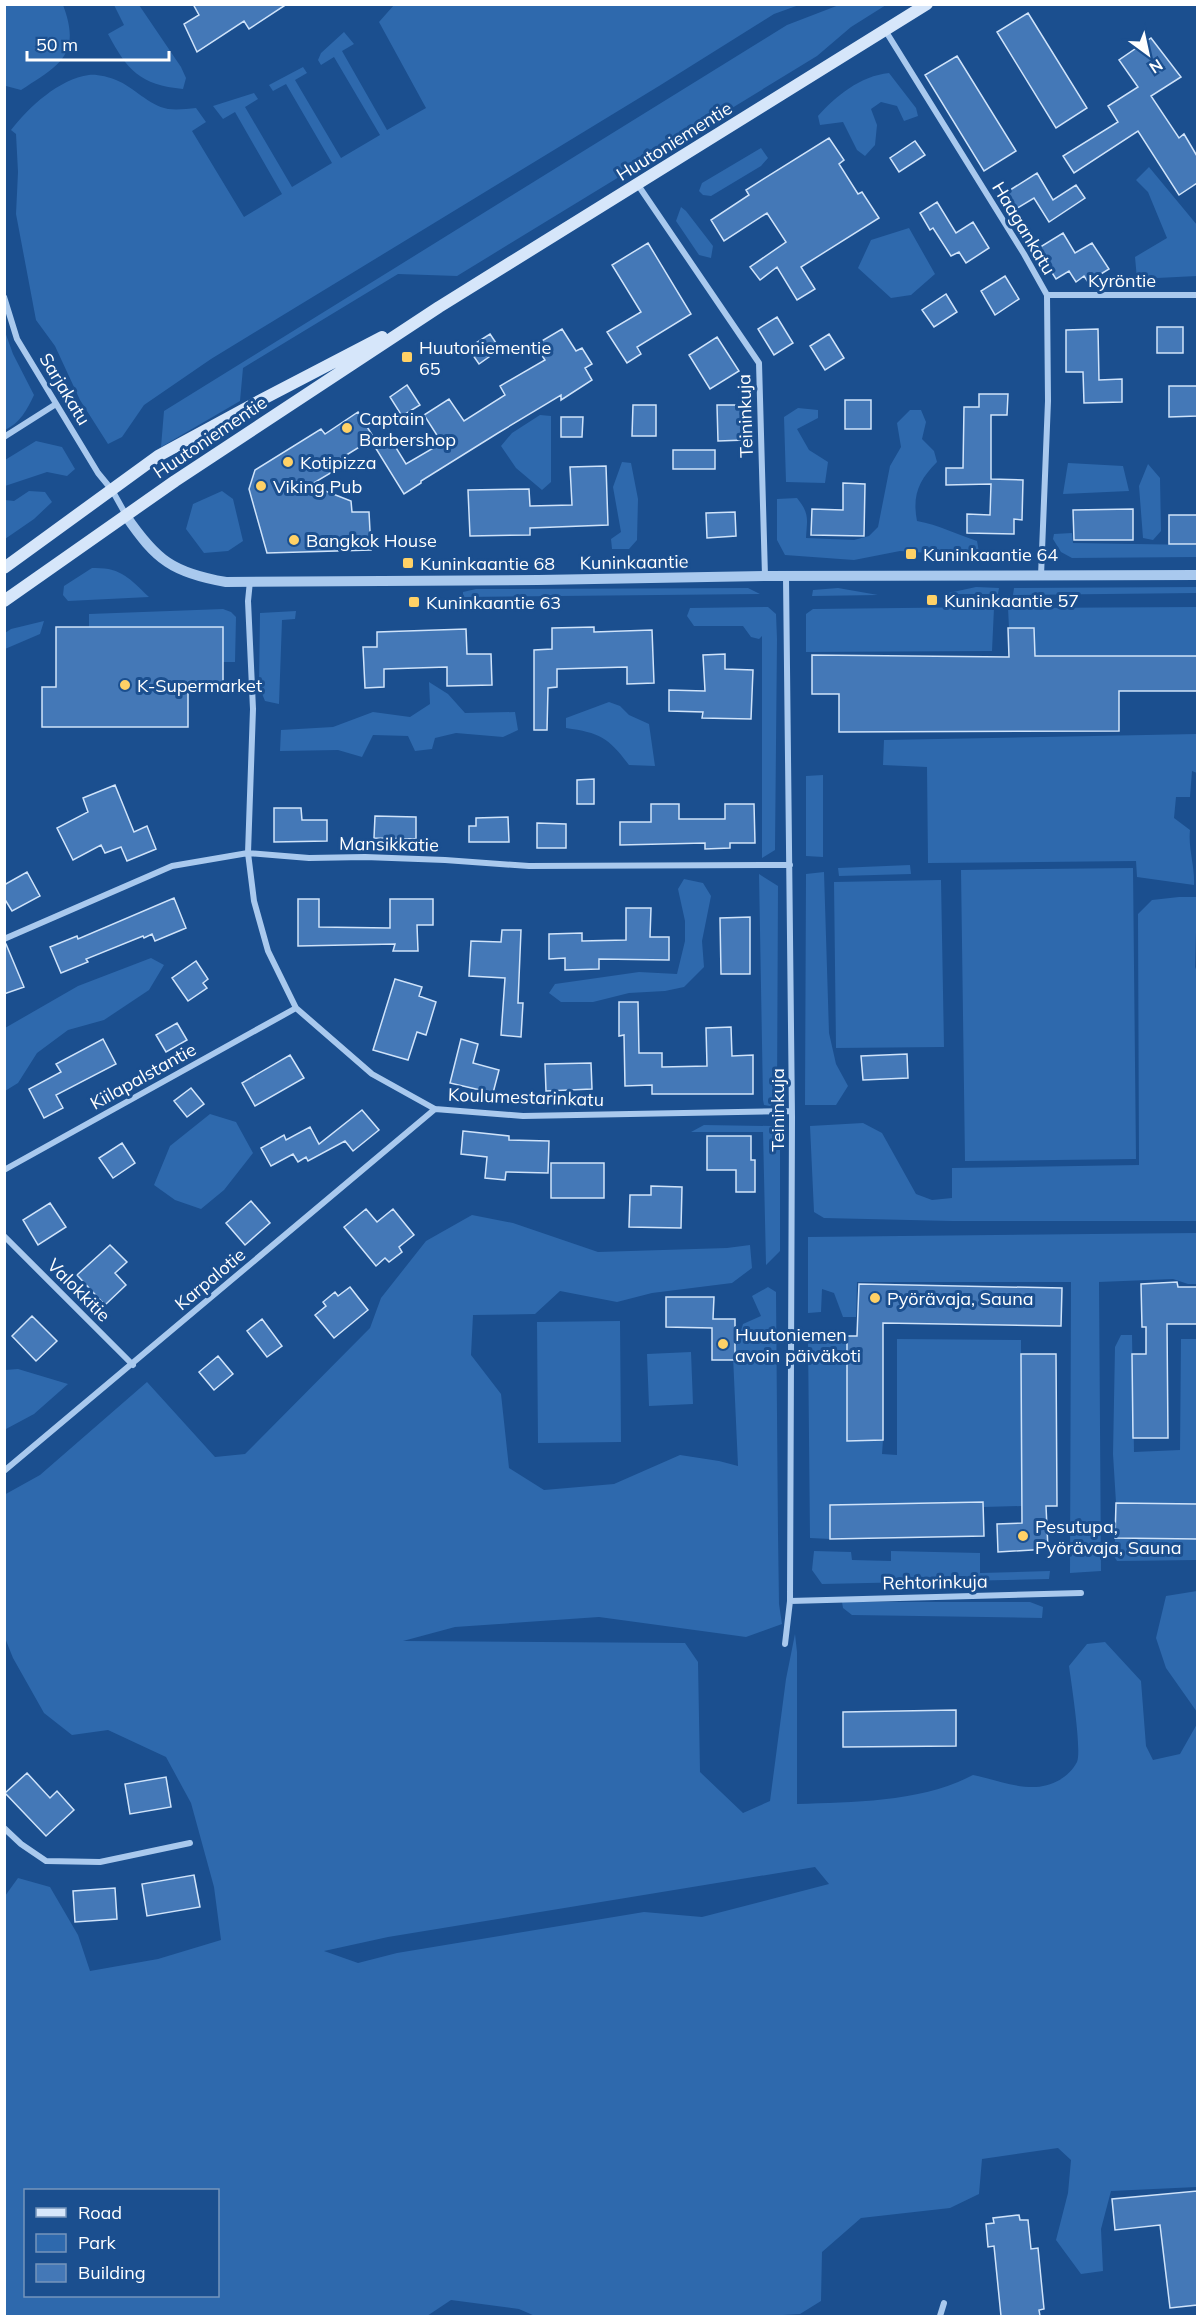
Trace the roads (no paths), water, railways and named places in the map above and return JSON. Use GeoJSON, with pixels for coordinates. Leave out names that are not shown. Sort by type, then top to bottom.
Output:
{"type":"FeatureCollection","features":[{"type":"Feature","properties":{"kind":"main road","name":"Huutoniementie"},"geometry":{"type":"LineString","coordinates":[[4,601],[175,481],[439,307],[927,4]]}},
{"type":"Feature","properties":{"kind":"main road","name":"Huutoniementie"},"geometry":{"type":"LineString","coordinates":[[4,568],[158,456],[261,399],[439,307]]}},
{"type":"Feature","properties":{"kind":"street","name":"Haagankatu"},"geometry":{"type":"LineString","coordinates":[[885,30],[1047,295],[1048,401],[1041,576]]}},
{"type":"Feature","properties":{"kind":"street","name":"Teininkuja"},"geometry":{"type":"LineString","coordinates":[[638,185],[759,363],[765,576]]}},
{"type":"Feature","properties":{"kind":"street","name":"Kyröntie"},"geometry":{"type":"LineString","coordinates":[[1047,295],[1197,295]]}},
{"type":"Feature","properties":{"kind":"street","name":"Sarjakatu"},"geometry":{"type":"LineString","coordinates":[[4,297],[17,339],[98,473],[112,490]]}},
{"type":"Feature","properties":{"kind":"street"},"geometry":{"type":"LineString","coordinates":[[4,437],[56,404]]}},
{"type":"Feature","properties":{"kind":"street","name":"Kuninkaantie"},"geometry":{"type":"LineString","coordinates":[[112,490],[126,516],[154,552],[173,567],[200,578],[226,582],[765,576],[1197,575]]}},
{"type":"Feature","properties":{"kind":"street","name":"Teininkuja"},"geometry":{"type":"LineString","coordinates":[[785,1644],[790,1600],[792,1111],[786,577]]}},
{"type":"Feature","properties":{"kind":"street","name":"Koulumestarinkatu"},"geometry":{"type":"LineString","coordinates":[[250,581],[248,601],[253,709],[248,853],[254,902],[268,951],[296,1008],[372,1074],[435,1109],[523,1116],[792,1111]]}},
{"type":"Feature","properties":{"kind":"street","name":"Mansikkatie"},"geometry":{"type":"LineString","coordinates":[[4,939],[172,866],[248,853],[309,858],[438,860],[529,866],[790,865]]}},
{"type":"Feature","properties":{"kind":"street","name":"Kiilapalstantie"},"geometry":{"type":"LineString","coordinates":[[4,1170],[296,1008]]}},
{"type":"Feature","properties":{"kind":"street","name":"Karpalotie"},"geometry":{"type":"LineString","coordinates":[[4,1472],[435,1109]]}},
{"type":"Feature","properties":{"kind":"street","name":"Valokkitie"},"geometry":{"type":"LineString","coordinates":[[4,1236],[133,1365]]}},
{"type":"Feature","properties":{"kind":"street","name":"Rehtorinkuja"},"geometry":{"type":"LineString","coordinates":[[790,1600],[1081,1593]]}},
{"type":"Feature","properties":{"kind":"street"},"geometry":{"type":"LineString","coordinates":[[4,1828],[21,1844],[46,1861],[100,1862],[190,1843]]}},
{"type":"Feature","properties":{"kind":"street"},"geometry":{"type":"LineString","coordinates":[[940,2316],[944,2303]]}},
{"type":"Feature","properties":{"kind":"place","name":"Huutoniementie 65"},"geometry":{"type":"Point","coordinates":[407,357]}},
{"type":"Feature","properties":{"kind":"place","name":"Captain Barbershop"},"geometry":{"type":"Point","coordinates":[347,428]}},
{"type":"Feature","properties":{"kind":"place","name":"Kotipizza"},"geometry":{"type":"Point","coordinates":[288,462]}},
{"type":"Feature","properties":{"kind":"place","name":"Viking Pub"},"geometry":{"type":"Point","coordinates":[261,486]}},
{"type":"Feature","properties":{"kind":"place","name":"Bangkok House"},"geometry":{"type":"Point","coordinates":[294,540]}},
{"type":"Feature","properties":{"kind":"place","name":"Kuninkaantie 64"},"geometry":{"type":"Point","coordinates":[911,554]}},
{"type":"Feature","properties":{"kind":"place","name":"Kuninkaantie 68"},"geometry":{"type":"Point","coordinates":[408,563]}},
{"type":"Feature","properties":{"kind":"place","name":"Kuninkaantie 57"},"geometry":{"type":"Point","coordinates":[932,600]}},
{"type":"Feature","properties":{"kind":"place","name":"Kuninkaantie 63"},"geometry":{"type":"Point","coordinates":[414,602]}},
{"type":"Feature","properties":{"kind":"place","name":"K-Supermarket"},"geometry":{"type":"Point","coordinates":[125,685]}},
{"type":"Feature","properties":{"kind":"place","name":"Pyörävaja, Sauna"},"geometry":{"type":"Point","coordinates":[875,1298]}},
{"type":"Feature","properties":{"kind":"place","name":"Huutoniemen avoin päiväkoti"},"geometry":{"type":"Point","coordinates":[723,1344]}},
{"type":"Feature","properties":{"kind":"place","name":"Pesutupa, Pyörävaja, Sauna"},"geometry":{"type":"Point","coordinates":[1023,1536]}}]}
